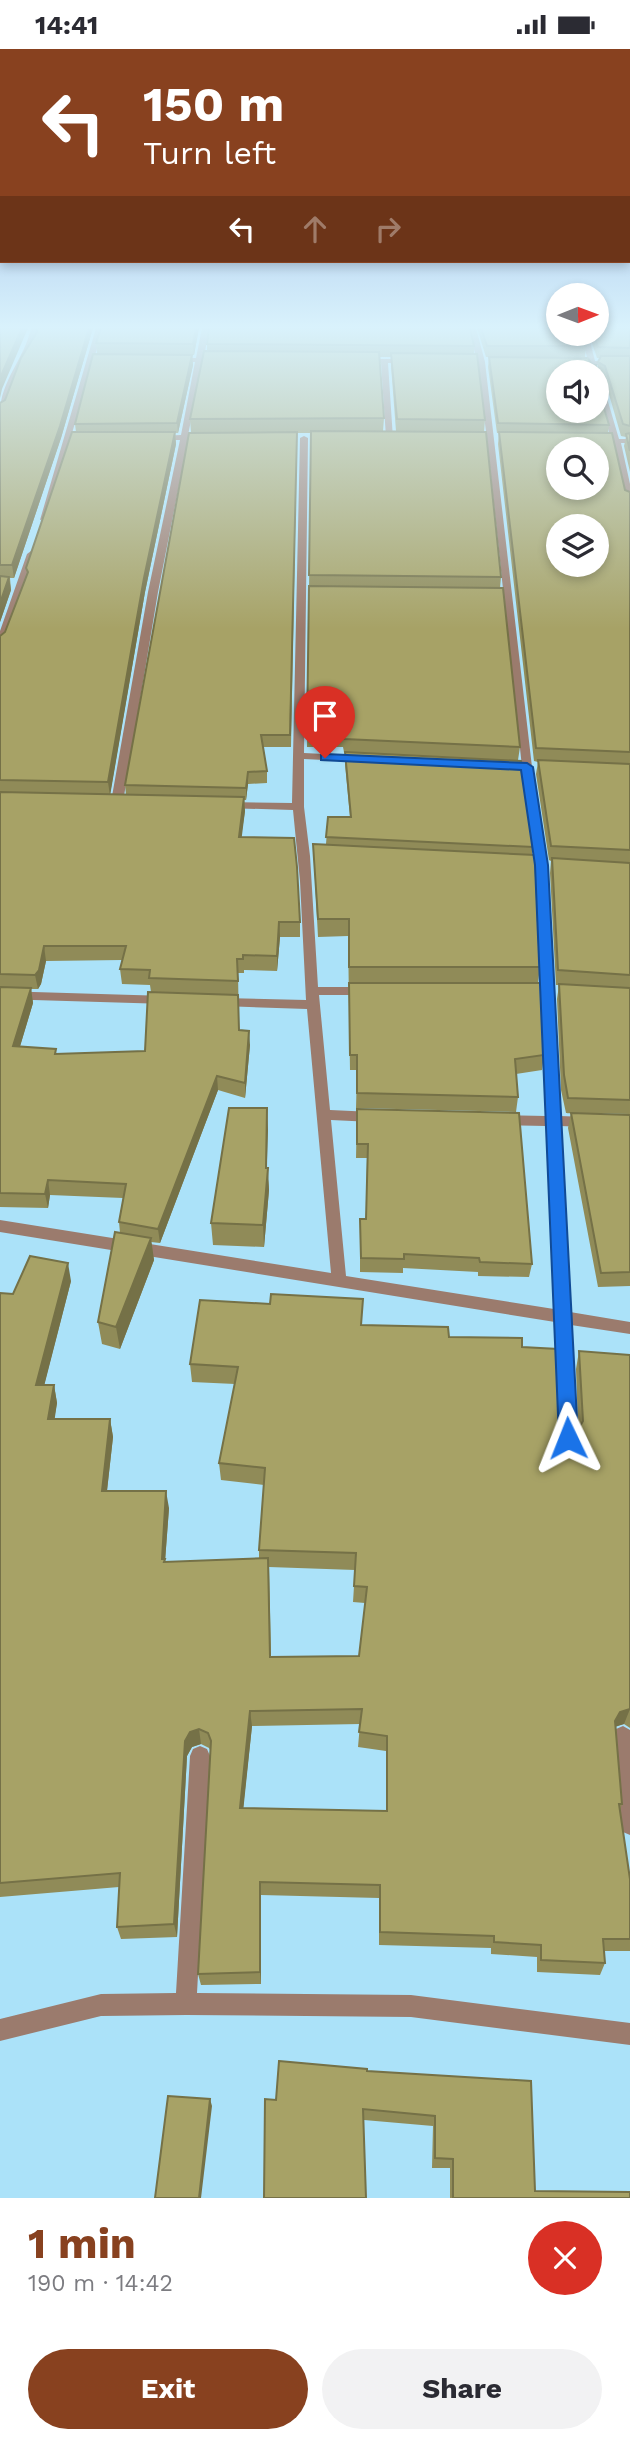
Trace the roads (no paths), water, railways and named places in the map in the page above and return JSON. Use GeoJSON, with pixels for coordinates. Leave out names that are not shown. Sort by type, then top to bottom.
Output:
{"type":"FeatureCollection","features":[{"type":"Feature","properties":{"kind":"street"},"geometry":{"type":"LineString","coordinates":[[39,531],[71,428]]}},
{"type":"Feature","properties":{"kind":"street"},"geometry":{"type":"LineString","coordinates":[[117,802],[186,428]]}},
{"type":"Feature","properties":{"kind":"street"},"geometry":{"type":"LineString","coordinates":[[389,428],[390,437]]}},
{"type":"Feature","properties":{"kind":"street"},"geometry":{"type":"LineString","coordinates":[[490,428],[527,767],[541,865],[568,1438]]}},
{"type":"Feature","properties":{"kind":"street"},"geometry":{"type":"LineString","coordinates":[[612,428],[630,502]]}},
{"type":"Feature","properties":{"kind":"street"},"geometry":{"type":"LineString","coordinates":[[145,438],[210,437]]}},
{"type":"Feature","properties":{"kind":"street"},"geometry":{"type":"LineString","coordinates":[[378,437],[403,437]]}},
{"type":"Feature","properties":{"kind":"street"},"geometry":{"type":"LineString","coordinates":[[290,438],[310,438],[302,593],[298,807],[306,854],[313,998],[326,1115],[339,1282]]}},
{"type":"Feature","properties":{"kind":"street"},"geometry":{"type":"LineString","coordinates":[[68,439],[81,439]]}},
{"type":"Feature","properties":{"kind":"street"},"geometry":{"type":"LineString","coordinates":[[479,439],[505,439]]}},
{"type":"Feature","properties":{"kind":"street"},"geometry":{"type":"LineString","coordinates":[[609,441],[630,441]]}},
{"type":"Feature","properties":{"kind":"street"},"geometry":{"type":"LineString","coordinates":[[0,645],[16,584],[34,545]]}},
{"type":"Feature","properties":{"kind":"street"},"geometry":{"type":"LineString","coordinates":[[302,593],[316,593]]}},
{"type":"Feature","properties":{"kind":"street"},"geometry":{"type":"LineString","coordinates":[[495,595],[509,595]]}},
{"type":"Feature","properties":{"kind":"street"},"geometry":{"type":"LineString","coordinates":[[300,757],[380,760]]}},
{"type":"Feature","properties":{"kind":"street"},"geometry":{"type":"LineString","coordinates":[[514,766],[540,767]]}},
{"type":"Feature","properties":{"kind":"street"},"geometry":{"type":"LineString","coordinates":[[104,802],[131,802]]}},
{"type":"Feature","properties":{"kind":"street"},"geometry":{"type":"LineString","coordinates":[[215,805],[298,807]]}},
{"type":"Feature","properties":{"kind":"street"},"geometry":{"type":"LineString","coordinates":[[306,854],[320,855]]}},
{"type":"Feature","properties":{"kind":"street"},"geometry":{"type":"LineString","coordinates":[[206,1001],[313,998],[381,991]]}},
{"type":"Feature","properties":{"kind":"street"},"geometry":{"type":"LineString","coordinates":[[0,995],[179,1000]]}},
{"type":"Feature","properties":{"kind":"street"},"geometry":{"type":"LineString","coordinates":[[326,1115],[393,1117]]}},
{"type":"Feature","properties":{"kind":"street"},"geometry":{"type":"LineString","coordinates":[[486,1120],[604,1122]]}},
{"type":"Feature","properties":{"kind":"street"},"geometry":{"type":"LineString","coordinates":[[0,1226],[630,1328]]}},
{"type":"Feature","properties":{"kind":"street"},"geometry":{"type":"LineString","coordinates":[[624,1736],[630,1825]]}},
{"type":"Feature","properties":{"kind":"street"},"geometry":{"type":"LineString","coordinates":[[186,2004],[200,1756]]}},
{"type":"Feature","properties":{"kind":"street"},"geometry":{"type":"LineString","coordinates":[[0,2030],[101,2005],[186,2004],[411,2006],[630,2033]]}}]}
